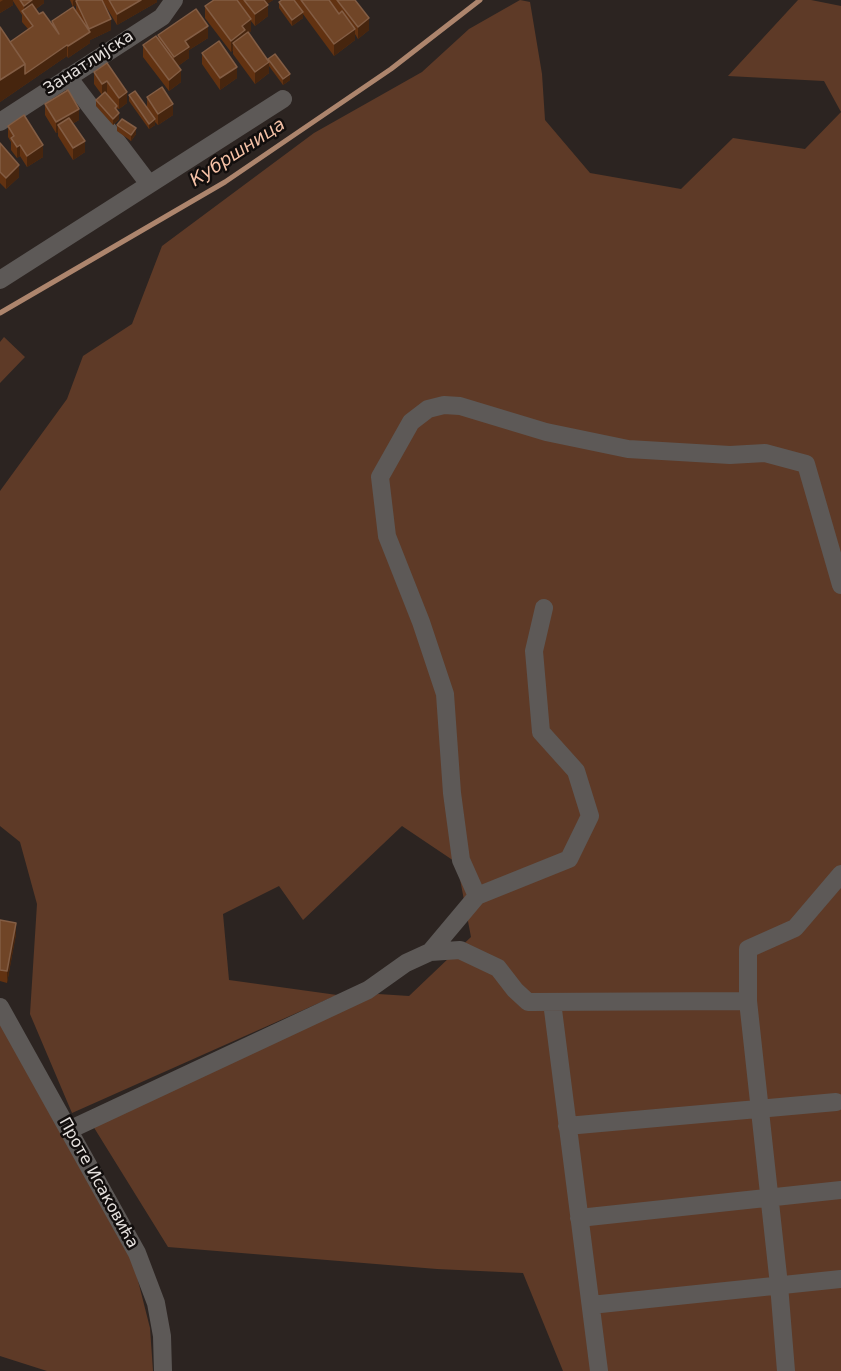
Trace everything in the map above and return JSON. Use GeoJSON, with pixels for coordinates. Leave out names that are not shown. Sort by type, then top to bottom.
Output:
{"type":"FeatureCollection","features":[{"type":"Feature","properties":{"kind":"street","name":"Занатлијска"},"geometry":{"type":"LineString","coordinates":[[0,122],[162,17],[174,0]]}},
{"type":"Feature","properties":{"kind":"street"},"geometry":{"type":"LineString","coordinates":[[68,77],[149,184]]}},
{"type":"Feature","properties":{"kind":"street"},"geometry":{"type":"LineString","coordinates":[[0,280],[283,99]]}},
{"type":"Feature","properties":{"kind":"street"},"geometry":{"type":"LineString","coordinates":[[477,896],[461,860],[452,793],[446,694],[387,536],[380,477],[411,422],[428,409],[444,405],[460,406],[546,432],[628,449],[730,454],[765,453],[806,464],[841,585]]}},
{"type":"Feature","properties":{"kind":"street"},"geometry":{"type":"LineString","coordinates":[[430,952],[477,896],[569,859],[590,816],[576,771],[541,732],[534,651],[543,608]]}},
{"type":"Feature","properties":{"kind":"street"},"geometry":{"type":"LineString","coordinates":[[786,1371],[779,1285],[748,1001],[748,949],[795,928],[841,874]]}},
{"type":"Feature","properties":{"kind":"street"},"geometry":{"type":"LineString","coordinates":[[69,1130],[368,990],[406,963],[430,952],[460,950],[498,968],[515,990],[528,1002],[748,1001]]}},
{"type":"Feature","properties":{"kind":"street"},"geometry":{"type":"LineString","coordinates":[[552,1002],[599,1371]]}},
{"type":"Feature","properties":{"kind":"street","name":"Проте Исаковића"},"geometry":{"type":"LineString","coordinates":[[0,1007],[137,1253],[156,1303],[162,1336],[163,1371]]}},
{"type":"Feature","properties":{"kind":"street"},"geometry":{"type":"LineString","coordinates":[[567,1126],[836,1102]]}},
{"type":"Feature","properties":{"kind":"street"},"geometry":{"type":"LineString","coordinates":[[579,1218],[841,1190]]}},
{"type":"Feature","properties":{"kind":"street"},"geometry":{"type":"LineString","coordinates":[[591,1305],[841,1279]]}},
{"type":"Feature","properties":{"kind":"shaded area"},"geometry":{"type":"Polygon","coordinates":[[[520,0],[530,2],[542,74],[545,120],[590,173],[681,189],[733,138],[805,149],[841,112],[841,1371],[563,1371],[523,1273],[437,1269],[168,1247],[93,1126],[378,994],[409,996],[471,937],[457,863],[402,826],[303,920],[279,886],[223,914],[229,980],[337,995],[72,1113],[30,1014],[37,904],[20,842],[0,826],[0,491],[67,399],[83,356],[132,324],[162,246],[314,133],[422,72],[469,29],[520,0]]]}},
{"type":"Feature","properties":{"kind":"shaded area"},"geometry":{"type":"Polygon","coordinates":[[[798,0],[841,6],[841,112],[824,81],[728,76],[798,0]]]}},
{"type":"Feature","properties":{"kind":"shaded area"},"geometry":{"type":"Polygon","coordinates":[[[4,337],[25,357],[0,383],[0,342],[4,337]]]}},
{"type":"Feature","properties":{"kind":"shaded area"},"geometry":{"type":"Polygon","coordinates":[[[0,1019],[132,1257],[150,1328],[153,1371],[47,1371],[0,1356],[0,1019]]]}},
{"type":"Feature","properties":{"kind":"building"},"geometry":{"type":"Polygon","coordinates":[[[20,0],[32,0],[24,6],[20,0]]]}},
{"type":"Feature","properties":{"kind":"building"},"geometry":{"type":"Polygon","coordinates":[[[102,0],[111,19],[89,29],[76,1],[102,0]]]}},
{"type":"Feature","properties":{"kind":"building"},"geometry":{"type":"Polygon","coordinates":[[[109,0],[141,0],[117,14],[109,0]]]}},
{"type":"Feature","properties":{"kind":"building"},"geometry":{"type":"Polygon","coordinates":[[[214,0],[237,0],[251,19],[242,26],[245,30],[231,41],[205,6],[214,0]]]}},
{"type":"Feature","properties":{"kind":"building"},"geometry":{"type":"Polygon","coordinates":[[[244,0],[264,0],[268,5],[255,14],[244,0]]]}},
{"type":"Feature","properties":{"kind":"building"},"geometry":{"type":"Polygon","coordinates":[[[294,0],[303,12],[292,20],[279,2],[294,0]]]}},
{"type":"Feature","properties":{"kind":"building"},"geometry":{"type":"Polygon","coordinates":[[[301,0],[329,0],[339,14],[342,11],[355,29],[334,44],[301,0]]]}},
{"type":"Feature","properties":{"kind":"building"},"geometry":{"type":"Polygon","coordinates":[[[337,0],[355,0],[369,18],[358,27],[337,0]]]}},
{"type":"Feature","properties":{"kind":"building"},"geometry":{"type":"Polygon","coordinates":[[[32,4],[39,14],[43,12],[59,34],[52,21],[73,7],[90,32],[25,74],[25,64],[10,42],[33,26],[22,11],[32,4]]]}},
{"type":"Feature","properties":{"kind":"building"},"geometry":{"type":"Polygon","coordinates":[[[196,9],[208,26],[185,41],[189,47],[174,57],[158,35],[196,9]]]}},
{"type":"Feature","properties":{"kind":"building"},"geometry":{"type":"Polygon","coordinates":[[[0,27],[25,64],[0,80],[0,27]]]}},
{"type":"Feature","properties":{"kind":"building"},"geometry":{"type":"Polygon","coordinates":[[[248,32],[269,62],[255,72],[233,43],[248,32]]]}},
{"type":"Feature","properties":{"kind":"building"},"geometry":{"type":"Polygon","coordinates":[[[156,36],[181,70],[169,80],[143,45],[156,36]]]}},
{"type":"Feature","properties":{"kind":"building"},"geometry":{"type":"Polygon","coordinates":[[[219,41],[237,67],[220,78],[202,53],[219,41]]]}},
{"type":"Feature","properties":{"kind":"building"},"geometry":{"type":"Polygon","coordinates":[[[275,54],[290,74],[283,79],[268,59],[275,54]]]}},
{"type":"Feature","properties":{"kind":"building"},"geometry":{"type":"Polygon","coordinates":[[[107,63],[127,92],[119,98],[107,81],[102,84],[94,72],[107,63]]]}},
{"type":"Feature","properties":{"kind":"building"},"geometry":{"type":"Polygon","coordinates":[[[162,87],[173,104],[158,114],[147,97],[162,87]]]}},
{"type":"Feature","properties":{"kind":"building"},"geometry":{"type":"Polygon","coordinates":[[[68,90],[79,109],[56,122],[45,104],[68,90]]]}},
{"type":"Feature","properties":{"kind":"building"},"geometry":{"type":"Polygon","coordinates":[[[135,91],[155,119],[149,124],[129,95],[135,91]]]}},
{"type":"Feature","properties":{"kind":"building"},"geometry":{"type":"Polygon","coordinates":[[[105,92],[117,106],[115,108],[119,113],[113,119],[96,100],[105,92]]]}},
{"type":"Feature","properties":{"kind":"building"},"geometry":{"type":"Polygon","coordinates":[[[24,115],[43,145],[27,156],[20,145],[17,147],[11,138],[14,136],[8,126],[24,115]]]}},
{"type":"Feature","properties":{"kind":"building"},"geometry":{"type":"Polygon","coordinates":[[[69,118],[85,141],[73,148],[58,125],[69,118]]]}},
{"type":"Feature","properties":{"kind":"building"},"geometry":{"type":"Polygon","coordinates":[[[122,119],[136,128],[131,135],[117,125],[122,119]]]}},
{"type":"Feature","properties":{"kind":"building"},"geometry":{"type":"Polygon","coordinates":[[[0,143],[19,165],[6,178],[0,172],[0,143]]]}},
{"type":"Feature","properties":{"kind":"building"},"geometry":{"type":"Polygon","coordinates":[[[0,920],[16,923],[7,971],[0,970],[0,920]]]}},
{"type":"Feature","properties":{"kind":"waterway","name":"Кубршница"},"geometry":{"type":"LineString","coordinates":[[0,313],[225,182],[391,69],[480,0]]}}]}
